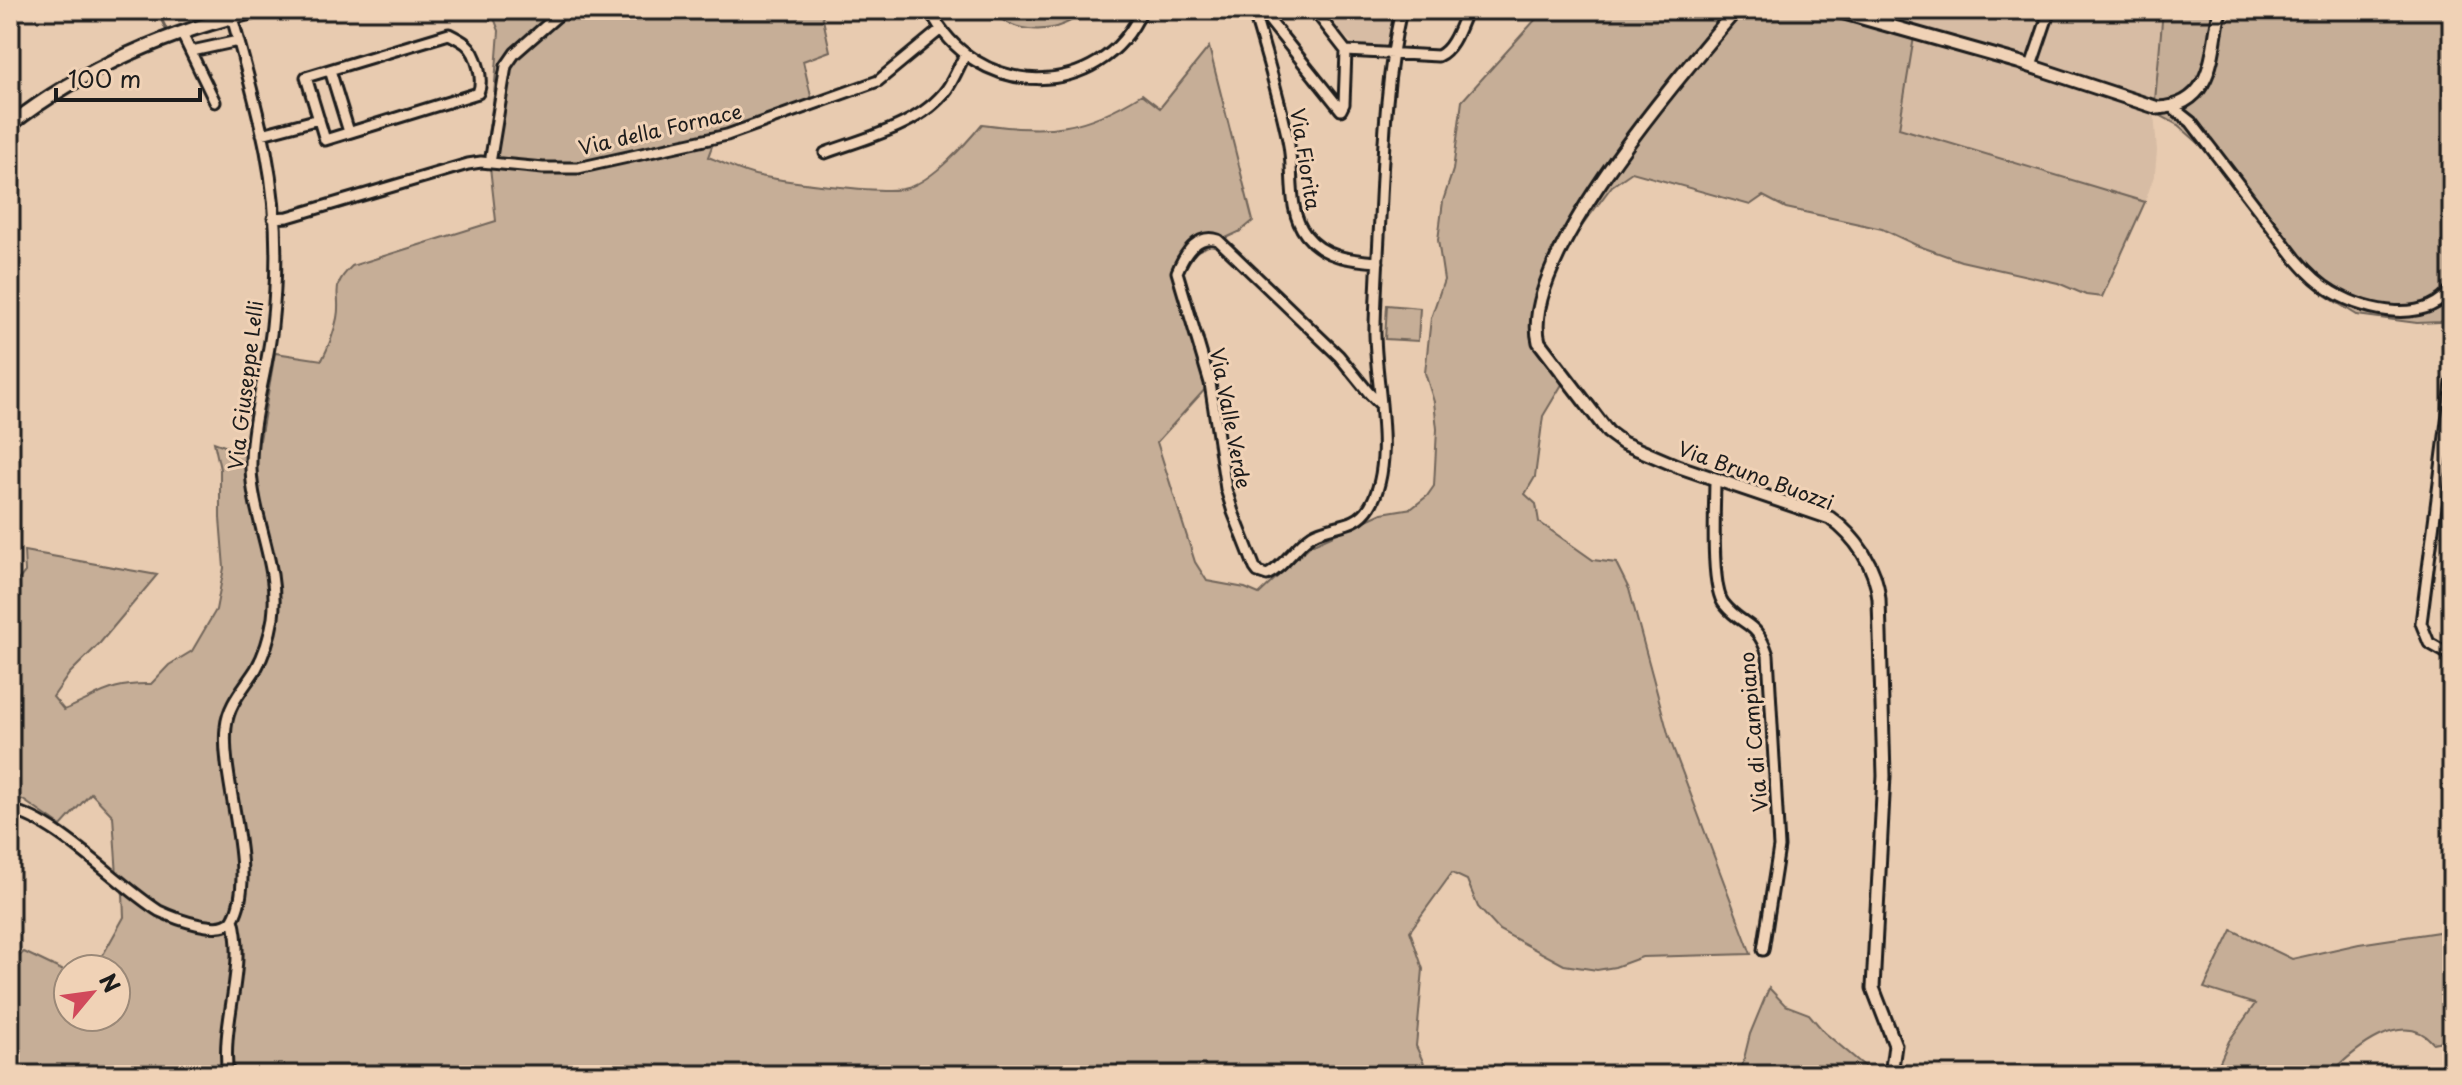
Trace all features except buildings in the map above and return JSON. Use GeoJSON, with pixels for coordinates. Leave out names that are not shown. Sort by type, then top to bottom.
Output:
{"type":"FeatureCollection","features":[{"type":"Feature","properties":{"kind":"main road"},"geometry":{"type":"LineString","coordinates":[[10,125],[39,102],[75,80],[182,34],[262,10]]}},
{"type":"Feature","properties":{"kind":"street"},"geometry":{"type":"LineString","coordinates":[[490,163],[506,66],[515,53],[564,10]]}},
{"type":"Feature","properties":{"kind":"street"},"geometry":{"type":"LineString","coordinates":[[930,10],[941,29],[965,55],[992,71],[1043,80],[1070,74],[1098,61],[1131,29],[1142,10]]}},
{"type":"Feature","properties":{"kind":"street","name":"Via Fiorita"},"geometry":{"type":"LineString","coordinates":[[1253,10],[1289,142],[1298,222],[1309,239],[1331,254],[1344,259],[1378,262]]}},
{"type":"Feature","properties":{"kind":"street"},"geometry":{"type":"LineString","coordinates":[[1261,10],[1341,110],[1344,104],[1346,51]]}},
{"type":"Feature","properties":{"kind":"street"},"geometry":{"type":"LineString","coordinates":[[1314,10],[1346,51],[1438,56],[1445,53],[1467,10]]}},
{"type":"Feature","properties":{"kind":"street","name":"Via Valle Verde"},"geometry":{"type":"LineString","coordinates":[[1381,405],[1339,356],[1218,240],[1201,239],[1177,272],[1210,383],[1220,464],[1229,500],[1258,572],[1262,575],[1271,573],[1313,535],[1329,528],[1349,525],[1364,514],[1375,496],[1383,442],[1381,405],[1375,329],[1378,262],[1391,52],[1401,10]]}},
{"type":"Feature","properties":{"kind":"street","name":"Via Bruno Buozzi"},"geometry":{"type":"LineString","coordinates":[[1736,10],[1643,121],[1615,160],[1562,249],[1546,282],[1537,316],[1539,342],[1608,432],[1641,452],[1830,518],[1850,535],[1868,561],[1879,599],[1884,776],[1873,988],[1880,1011],[1893,1035],[1895,1055],[1891,1075]]}},
{"type":"Feature","properties":{"kind":"street"},"geometry":{"type":"LineString","coordinates":[[1834,10],[2031,66],[2147,106],[2172,107],[2191,97],[2208,76],[2220,10]]}},
{"type":"Feature","properties":{"kind":"street"},"geometry":{"type":"LineString","coordinates":[[2031,66],[2050,10]]}},
{"type":"Feature","properties":{"kind":"street","name":"Via Giuseppe Lelli"},"geometry":{"type":"LineString","coordinates":[[228,1075],[225,1056],[237,935],[233,919],[239,898],[241,866],[226,728],[228,712],[265,651],[273,615],[273,582],[251,467],[253,434],[272,325],[273,218],[269,165],[232,17]]}},
{"type":"Feature","properties":{"kind":"street","name":"Via della Fornace"},"geometry":{"type":"LineString","coordinates":[[273,218],[288,217],[468,164],[578,168],[727,135],[878,81],[941,29]]}},
{"type":"Feature","properties":{"kind":"street"},"geometry":{"type":"LineString","coordinates":[[182,34],[215,102]]}},
{"type":"Feature","properties":{"kind":"street"},"geometry":{"type":"LineString","coordinates":[[449,34],[472,50],[481,87],[473,96],[325,140],[306,77],[330,70],[449,34]]}},
{"type":"Feature","properties":{"kind":"street"},"geometry":{"type":"LineString","coordinates":[[192,51],[238,41]]}},
{"type":"Feature","properties":{"kind":"street"},"geometry":{"type":"LineString","coordinates":[[825,153],[891,128],[925,110],[947,88],[965,55]]}},
{"type":"Feature","properties":{"kind":"street"},"geometry":{"type":"LineString","coordinates":[[330,70],[349,132]]}},
{"type":"Feature","properties":{"kind":"street"},"geometry":{"type":"LineString","coordinates":[[2172,107],[2191,122],[2296,259],[2325,287],[2370,308],[2410,312],[2449,300],[2452,288]]}},
{"type":"Feature","properties":{"kind":"street"},"geometry":{"type":"LineString","coordinates":[[262,134],[319,119]]}},
{"type":"Feature","properties":{"kind":"street"},"geometry":{"type":"LineString","coordinates":[[2452,382],[2421,623],[2429,643],[2452,656]]}},
{"type":"Feature","properties":{"kind":"street","name":"Via di Campiano"},"geometry":{"type":"LineString","coordinates":[[1715,479],[1716,579],[1720,597],[1725,606],[1760,634],[1768,655],[1779,847],[1763,950]]}},
{"type":"Feature","properties":{"kind":"street"},"geometry":{"type":"LineString","coordinates":[[10,810],[31,818],[67,840],[159,911],[184,921],[208,925],[220,926],[233,919]]}},
{"type":"Feature","properties":{"kind":"shaded area"},"geometry":{"type":"Polygon","coordinates":[[[491,10],[821,10],[830,51],[803,61],[813,105],[715,138],[708,157],[760,176],[880,190],[907,188],[927,178],[958,151],[982,124],[1027,128],[1065,126],[1102,116],[1142,94],[1160,108],[1209,47],[1253,221],[1241,231],[1193,253],[1182,272],[1184,294],[1204,338],[1209,385],[1157,442],[1195,562],[1207,581],[1245,588],[1259,594],[1311,545],[1382,513],[1412,508],[1434,486],[1437,429],[1434,402],[1425,373],[1431,318],[1444,280],[1438,240],[1443,201],[1453,170],[1462,101],[1544,10],[1813,10],[1914,37],[1899,128],[2145,202],[2102,297],[2086,295],[2058,283],[1961,261],[1882,229],[1786,208],[1763,196],[1750,205],[1632,172],[1612,186],[1570,242],[1541,306],[1544,346],[1567,376],[1543,416],[1535,477],[1525,494],[1536,504],[1539,522],[1593,560],[1616,563],[1629,589],[1669,737],[1751,954],[1642,957],[1597,970],[1564,965],[1499,930],[1478,907],[1467,880],[1452,873],[1410,931],[1423,969],[1416,1046],[1429,1075],[10,1075],[12,962],[24,952],[52,965],[52,1033],[132,1033],[132,953],[104,953],[124,917],[123,894],[117,876],[113,816],[91,793],[61,826],[23,800],[10,798],[10,583],[16,583],[25,572],[24,551],[157,575],[100,643],[69,674],[53,697],[64,710],[115,688],[151,684],[169,665],[192,651],[216,610],[224,568],[220,469],[214,442],[238,451],[260,440],[275,353],[322,360],[337,318],[338,286],[352,266],[496,221],[487,140],[499,31],[491,10]]]}},
{"type":"Feature","properties":{"kind":"shaded area"},"geometry":{"type":"Polygon","coordinates":[[[989,10],[1086,10],[1063,24],[1038,30],[1012,25],[989,10]]]}},
{"type":"Feature","properties":{"kind":"shaded area"},"geometry":{"type":"Polygon","coordinates":[[[1323,10],[1397,10],[1391,41],[1381,47],[1354,44],[1340,33],[1323,10]]]}},
{"type":"Feature","properties":{"kind":"shaded area"},"geometry":{"type":"Polygon","coordinates":[[[1813,10],[2163,10],[2154,112],[2155,173],[2145,202],[1899,128],[1823,15],[1813,10]]]}},
{"type":"Feature","properties":{"kind":"shaded area"},"geometry":{"type":"Polygon","coordinates":[[[2163,10],[2452,10],[2452,317],[2440,322],[2417,323],[2357,315],[2323,294],[2213,156],[2178,125],[2154,112],[2163,10]]]}},
{"type":"Feature","properties":{"kind":"shaded area"},"geometry":{"type":"Polygon","coordinates":[[[1387,305],[1420,308],[1418,341],[1385,339],[1387,305]]]}},
{"type":"Feature","properties":{"kind":"shaded area"},"geometry":{"type":"Polygon","coordinates":[[[2232,930],[2292,959],[2359,944],[2452,930],[2452,1036],[2433,1043],[2421,1033],[2394,1031],[2365,1045],[2329,1075],[2214,1075],[2229,1041],[2255,1004],[2204,988],[2232,930]]]}},
{"type":"Feature","properties":{"kind":"shaded area"},"geometry":{"type":"Polygon","coordinates":[[[1769,988],[1785,1005],[1809,1014],[1824,1032],[1875,1075],[1740,1075],[1750,1034],[1769,988]]]}},
{"type":"Feature","properties":{"kind":"waterway"},"geometry":{"type":"LineString","coordinates":[[157,10],[167,31]]}}]}
